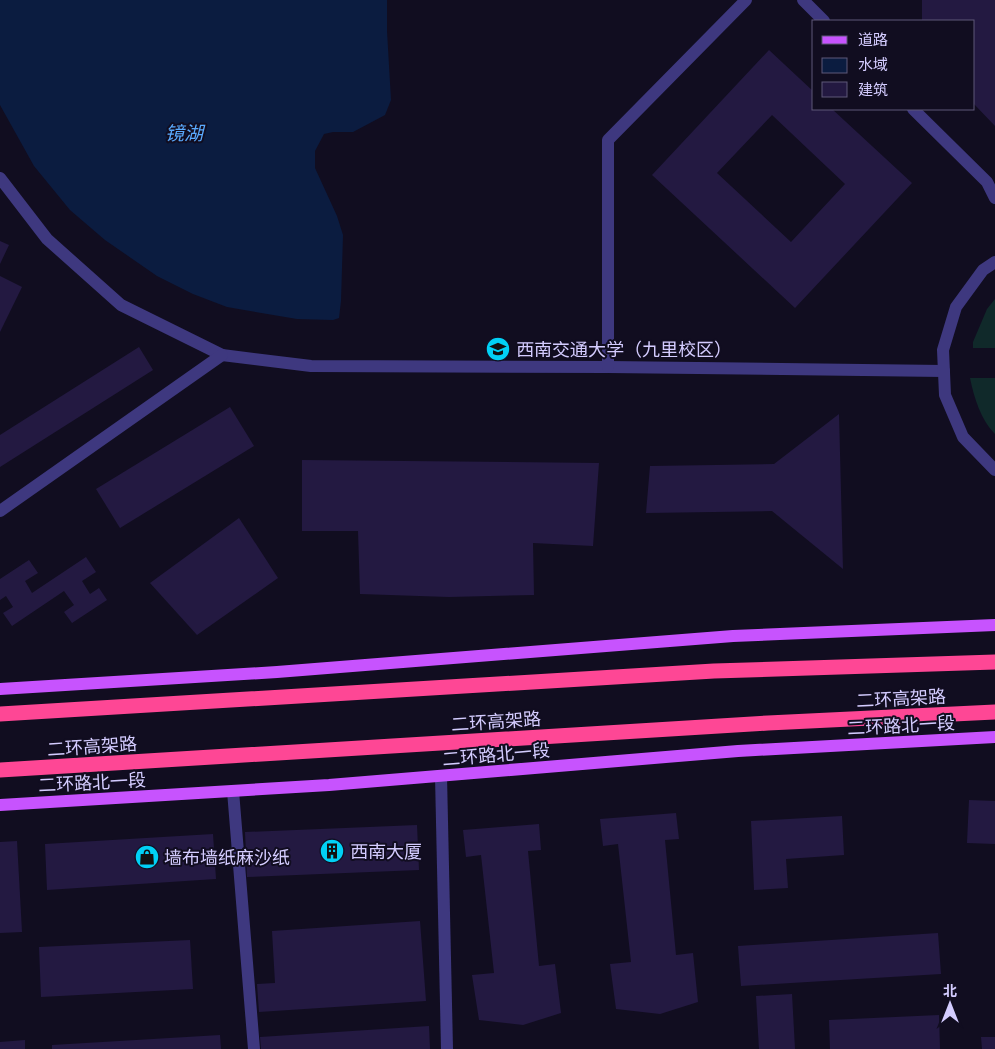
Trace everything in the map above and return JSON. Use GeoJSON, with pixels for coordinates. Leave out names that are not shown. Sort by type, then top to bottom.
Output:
{"type":"FeatureCollection","features":[{"type":"Feature","properties":{"kind":"highway","name":"二环高架路"},"geometry":{"type":"LineString","coordinates":[[0,714],[714,671],[995,662]]}},
{"type":"Feature","properties":{"kind":"highway","name":"二环高架路"},"geometry":{"type":"LineString","coordinates":[[0,770],[768,723],[995,712]]}},
{"type":"Feature","properties":{"kind":"main road"},"geometry":{"type":"LineString","coordinates":[[0,689],[277,672],[733,636],[995,625]]}},
{"type":"Feature","properties":{"kind":"main road","name":"二环路北一段"},"geometry":{"type":"LineString","coordinates":[[0,804],[329,785],[738,751],[995,737]]}},
{"type":"Feature","properties":{"kind":"street"},"geometry":{"type":"LineString","coordinates":[[608,367],[608,140],[746,0]]}},
{"type":"Feature","properties":{"kind":"street"},"geometry":{"type":"LineString","coordinates":[[803,0],[823,20]]}},
{"type":"Feature","properties":{"kind":"street"},"geometry":{"type":"LineString","coordinates":[[914,110],[991,182],[995,198]]}},
{"type":"Feature","properties":{"kind":"street"},"geometry":{"type":"LineString","coordinates":[[0,178],[47,239],[121,305],[222,355],[311,366],[944,371]]}},
{"type":"Feature","properties":{"kind":"street"},"geometry":{"type":"LineString","coordinates":[[995,262],[982,270],[956,307],[943,350],[945,395],[963,437],[995,470]]}},
{"type":"Feature","properties":{"kind":"street"},"geometry":{"type":"LineString","coordinates":[[0,511],[222,355]]}},
{"type":"Feature","properties":{"kind":"street"},"geometry":{"type":"LineString","coordinates":[[441,776],[447,1049]]}},
{"type":"Feature","properties":{"kind":"street"},"geometry":{"type":"LineString","coordinates":[[232,791],[254,1049]]}},
{"type":"Feature","properties":{"kind":"green space"},"geometry":{"type":"Polygon","coordinates":[[[995,299],[995,348],[973,348],[973,342],[987,309],[995,299]]]}},
{"type":"Feature","properties":{"kind":"green space"},"geometry":{"type":"Polygon","coordinates":[[[970,378],[995,378],[995,434],[979,408],[970,378]]]}},
{"type":"Feature","properties":{"kind":"water","name":"镜湖"},"geometry":{"type":"Polygon","coordinates":[[[0,0],[387,0],[391,100],[385,115],[353,132],[324,134],[315,151],[315,168],[337,216],[343,235],[339,318],[333,320],[297,319],[227,307],[193,294],[157,276],[105,240],[70,210],[34,166],[0,105],[0,0]]]}},
{"type":"Feature","properties":{"kind":"building"},"geometry":{"type":"Polygon","coordinates":[[[922,0],[995,0],[995,126],[975,105],[975,20],[922,20],[922,0]]]}},
{"type":"Feature","properties":{"kind":"building"},"geometry":{"type":"Polygon","coordinates":[[[769,50],[812,90],[812,110],[833,110],[912,183],[795,308],[652,175],[769,50]],[[772,115],[717,173],[791,242],[845,184],[772,115]]]}},
{"type":"Feature","properties":{"kind":"building"},"geometry":{"type":"Polygon","coordinates":[[[0,241],[9,245],[0,264],[0,241]]]}},
{"type":"Feature","properties":{"kind":"building"},"geometry":{"type":"Polygon","coordinates":[[[0,276],[22,287],[0,332],[0,276]]]}},
{"type":"Feature","properties":{"kind":"building"},"geometry":{"type":"Polygon","coordinates":[[[139,347],[153,370],[0,467],[0,435],[139,347]]]}},
{"type":"Feature","properties":{"kind":"building"},"geometry":{"type":"Polygon","coordinates":[[[230,407],[254,446],[120,528],[96,489],[230,407]]]}},
{"type":"Feature","properties":{"kind":"building"},"geometry":{"type":"Polygon","coordinates":[[[839,414],[843,569],[772,511],[646,513],[650,466],[774,464],[839,414]]]}},
{"type":"Feature","properties":{"kind":"building"},"geometry":{"type":"Polygon","coordinates":[[[302,460],[599,463],[593,546],[533,543],[534,595],[449,597],[360,594],[358,531],[302,531],[302,460]]]}},
{"type":"Feature","properties":{"kind":"building"},"geometry":{"type":"Polygon","coordinates":[[[239,518],[278,578],[197,635],[150,583],[239,518]]]}},
{"type":"Feature","properties":{"kind":"building"},"geometry":{"type":"Polygon","coordinates":[[[86,557],[96,572],[82,581],[90,594],[99,588],[107,600],[72,623],[64,612],[74,605],[64,591],[12,626],[3,613],[13,607],[6,596],[0,600],[0,579],[29,560],[38,573],[25,581],[32,593],[86,557]]]}},
{"type":"Feature","properties":{"kind":"building"},"geometry":{"type":"Polygon","coordinates":[[[969,800],[995,801],[995,844],[967,843],[969,800]]]}},
{"type":"Feature","properties":{"kind":"building"},"geometry":{"type":"Polygon","coordinates":[[[676,813],[679,839],[665,840],[676,955],[693,953],[698,1002],[660,1014],[616,1009],[610,964],[631,962],[618,844],[603,846],[600,819],[676,813]]]}},
{"type":"Feature","properties":{"kind":"building"},"geometry":{"type":"Polygon","coordinates":[[[842,816],[844,855],[786,859],[788,888],[754,890],[751,821],[842,816]]]}},
{"type":"Feature","properties":{"kind":"building"},"geometry":{"type":"Polygon","coordinates":[[[539,824],[541,850],[528,851],[539,966],[555,964],[561,1013],[523,1025],[479,1020],[472,975],[494,973],[481,855],[466,857],[463,830],[539,824]]]}},
{"type":"Feature","properties":{"kind":"building","name":"西南大厦"},"geometry":{"type":"Polygon","coordinates":[[[417,825],[419,870],[247,877],[245,832],[417,825]]]}},
{"type":"Feature","properties":{"kind":"building"},"geometry":{"type":"Polygon","coordinates":[[[213,834],[216,879],[47,890],[45,844],[213,834]]]}},
{"type":"Feature","properties":{"kind":"building"},"geometry":{"type":"Polygon","coordinates":[[[17,841],[22,932],[0,933],[0,842],[17,841]]]}},
{"type":"Feature","properties":{"kind":"building"},"geometry":{"type":"Polygon","coordinates":[[[420,921],[426,1001],[259,1012],[257,984],[275,983],[272,931],[420,921]]]}},
{"type":"Feature","properties":{"kind":"building"},"geometry":{"type":"Polygon","coordinates":[[[938,933],[941,974],[741,986],[738,946],[938,933]]]}},
{"type":"Feature","properties":{"kind":"building"},"geometry":{"type":"Polygon","coordinates":[[[190,940],[193,989],[41,997],[39,947],[190,940]]]}},
{"type":"Feature","properties":{"kind":"building"},"geometry":{"type":"Polygon","coordinates":[[[792,994],[795,1049],[759,1049],[756,996],[792,994]]]}},
{"type":"Feature","properties":{"kind":"building"},"geometry":{"type":"Polygon","coordinates":[[[939,1015],[940,1049],[830,1049],[829,1020],[939,1015]]]}},
{"type":"Feature","properties":{"kind":"building"},"geometry":{"type":"Polygon","coordinates":[[[429,1026],[430,1049],[261,1049],[260,1037],[429,1026]]]}},
{"type":"Feature","properties":{"kind":"building"},"geometry":{"type":"Polygon","coordinates":[[[220,1035],[221,1049],[52,1049],[52,1045],[220,1035]]]}},
{"type":"Feature","properties":{"kind":"building"},"geometry":{"type":"Polygon","coordinates":[[[981,1037],[995,1037],[995,1049],[982,1049],[981,1037]]]}},
{"type":"Feature","properties":{"kind":"building"},"geometry":{"type":"Polygon","coordinates":[[[25,1040],[25,1049],[0,1049],[0,1042],[25,1040]]]}},
{"type":"Feature","properties":{"kind":"place","name":"西南交通大学（九里校区）"},"geometry":{"type":"Point","coordinates":[498,349]}},
{"type":"Feature","properties":{"kind":"place","name":"西南大厦"},"geometry":{"type":"Point","coordinates":[332,851]}},
{"type":"Feature","properties":{"kind":"place","name":"墙布墙纸麻沙纸"},"geometry":{"type":"Point","coordinates":[147,857]}}]}
